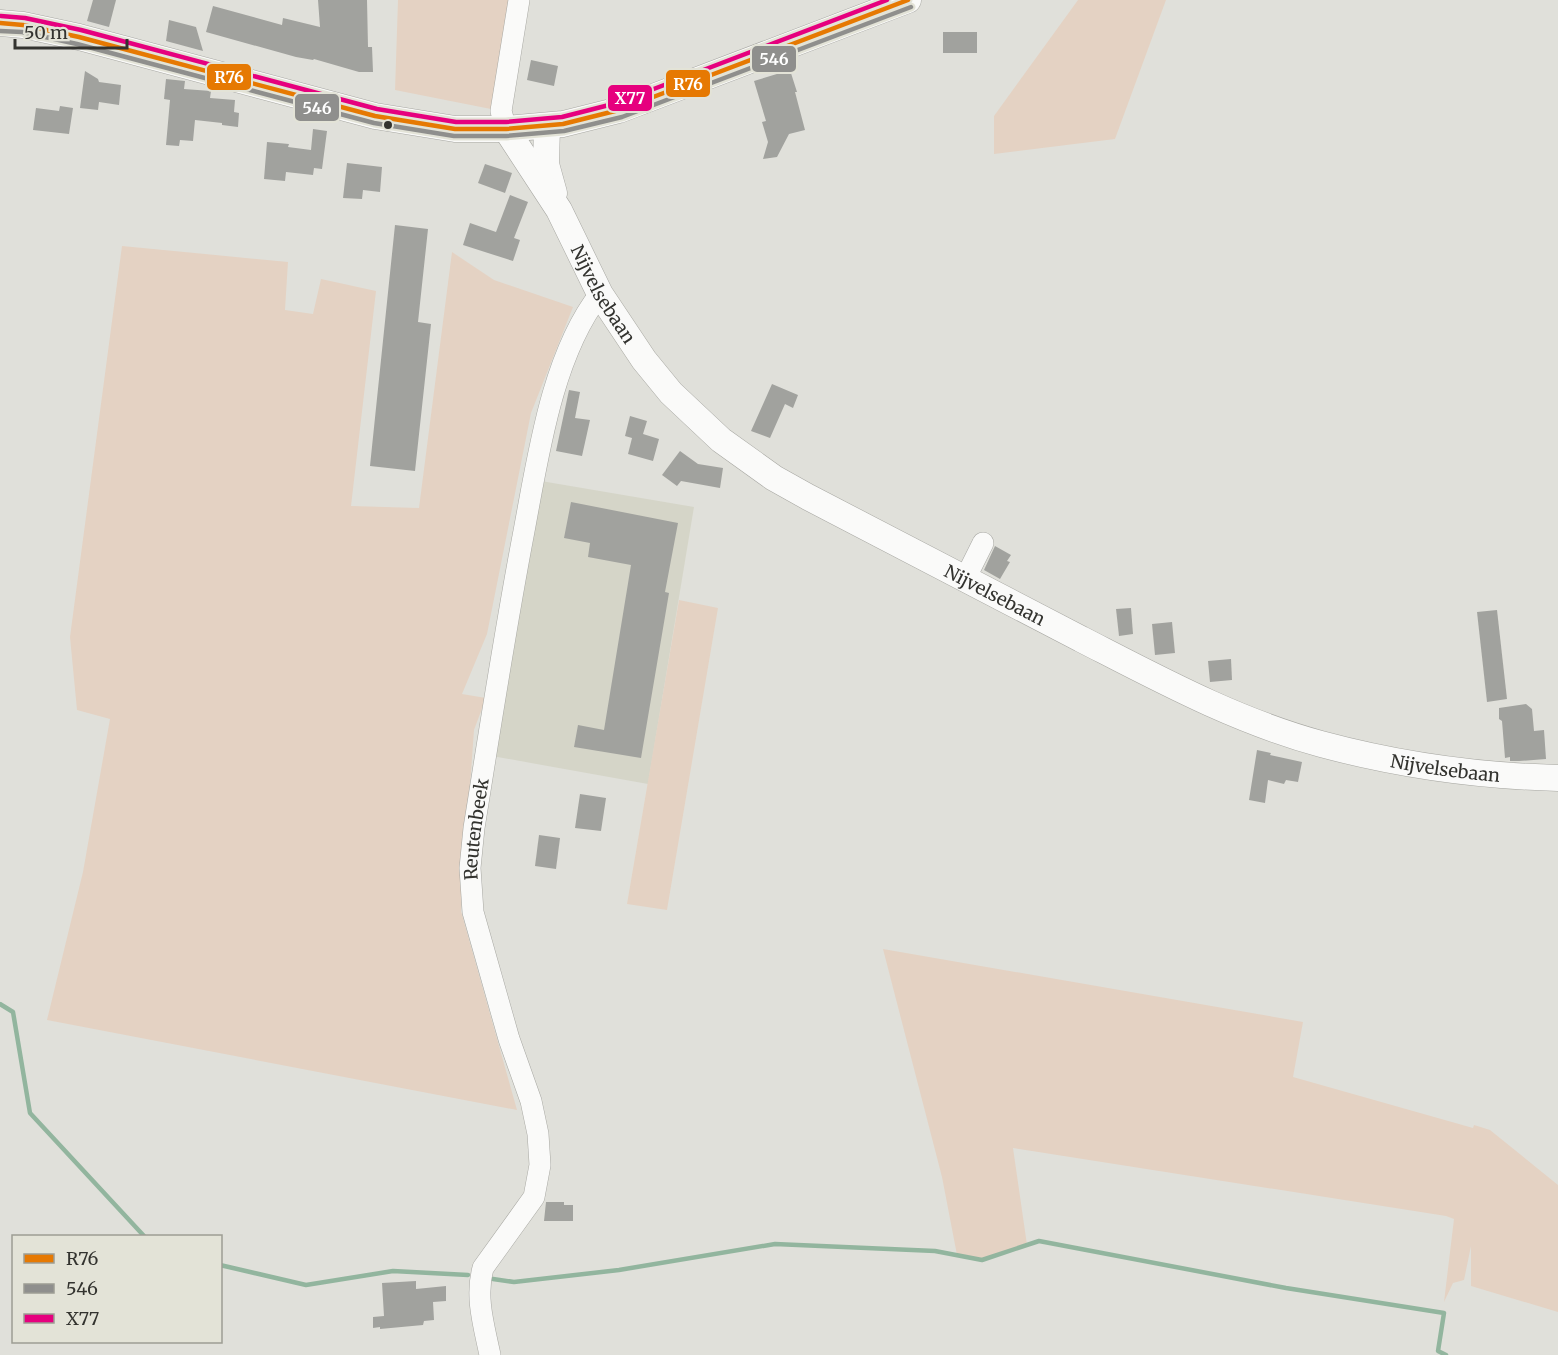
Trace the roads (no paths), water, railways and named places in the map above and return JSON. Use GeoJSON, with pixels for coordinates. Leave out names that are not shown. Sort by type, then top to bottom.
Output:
{"type":"FeatureCollection","features":[{"type":"Feature","properties":{"kind":"main road"},"geometry":{"type":"LineString","coordinates":[[0,23],[23,25],[79,37],[375,116],[455,129],[506,129],[547,126],[619,110],[908,0]]}},
{"type":"Feature","properties":{"kind":"main road","name":"Nijvelsebaan"},"geometry":{"type":"LineString","coordinates":[[547,126],[546,164],[559,210]]}},
{"type":"Feature","properties":{"kind":"main road","name":"Nijvelsebaan"},"geometry":{"type":"LineString","coordinates":[[506,129],[559,210],[600,294],[644,360],[671,393],[729,446],[774,478],[1179,690],[1247,719],[1309,740],[1391,761],[1448,771],[1558,778]]}},
{"type":"Feature","properties":{"kind":"street"},"geometry":{"type":"LineString","coordinates":[[506,129],[501,111],[519,0]]}},
{"type":"Feature","properties":{"kind":"street","name":"Reutenbeek"},"geometry":{"type":"LineString","coordinates":[[490,1355],[479,1298],[479,1282],[483,1268],[534,1197],[540,1165],[538,1134],[531,1101],[509,1039],[473,912],[470,868],[474,828],[513,592],[546,423],[575,333],[600,294]]}},
{"type":"Feature","properties":{"kind":"street"},"geometry":{"type":"LineString","coordinates":[[964,579],[983,543]]}},
{"type":"Feature","properties":{"kind":"waterway"},"geometry":{"type":"LineString","coordinates":[[0,1004],[13,1012],[30,1113],[143,1235]]}},
{"type":"Feature","properties":{"kind":"waterway"},"geometry":{"type":"LineString","coordinates":[[493,1279],[514,1282],[619,1270],[775,1244],[935,1251],[982,1260],[1039,1241],[1286,1288],[1444,1313],[1438,1351],[1446,1355]]}},
{"type":"Feature","properties":{"kind":"waterway"},"geometry":{"type":"LineString","coordinates":[[222,1265],[306,1285],[393,1271],[468,1275]]}}]}
